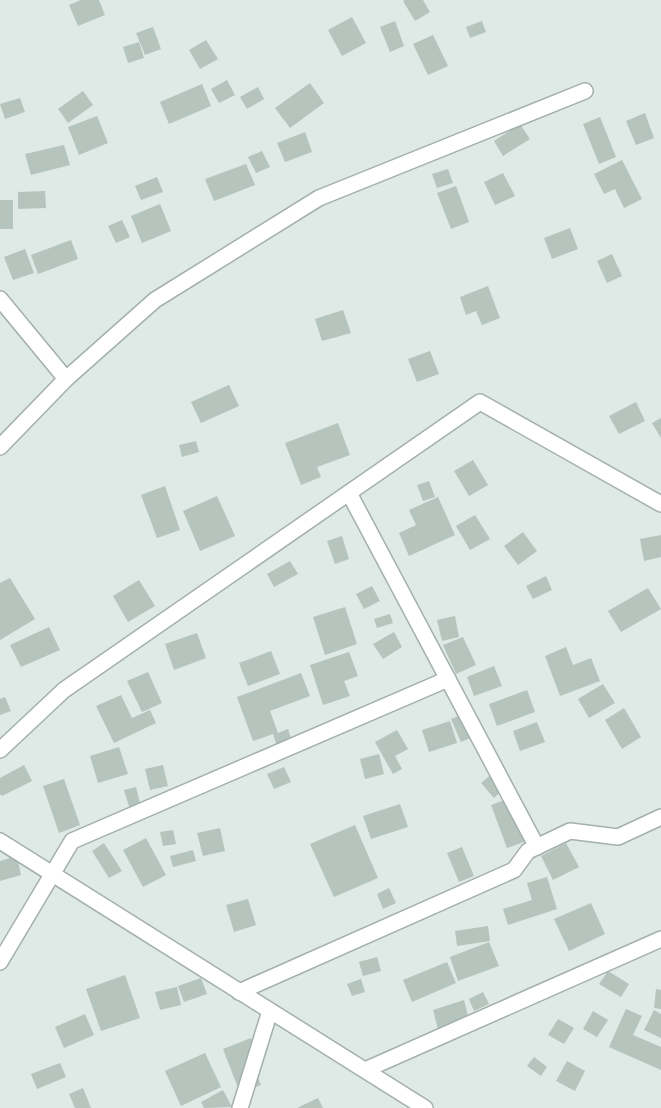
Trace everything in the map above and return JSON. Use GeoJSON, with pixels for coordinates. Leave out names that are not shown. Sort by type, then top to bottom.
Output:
{"type":"FeatureCollection","features":[{"type":"Feature","properties":{"kind":"street"},"geometry":{"type":"LineString","coordinates":[[0,447],[66,379],[155,300],[319,198],[585,91]]}},
{"type":"Feature","properties":{"kind":"street"},"geometry":{"type":"LineString","coordinates":[[0,300],[66,379]]}},
{"type":"Feature","properties":{"kind":"street"},"geometry":{"type":"LineString","coordinates":[[0,750],[64,690],[480,402],[661,504]]}},
{"type":"Feature","properties":{"kind":"street"},"geometry":{"type":"LineString","coordinates":[[349,493],[537,847]]}},
{"type":"Feature","properties":{"kind":"street"},"geometry":{"type":"LineString","coordinates":[[0,962],[72,841],[448,679]]}},
{"type":"Feature","properties":{"kind":"street"},"geometry":{"type":"LineString","coordinates":[[239,992],[514,870],[528,851],[570,831],[618,837],[661,817]]}},
{"type":"Feature","properties":{"kind":"street"},"geometry":{"type":"LineString","coordinates":[[0,841],[425,1108]]}},
{"type":"Feature","properties":{"kind":"street"},"geometry":{"type":"LineString","coordinates":[[365,1070],[661,939]]}},
{"type":"Feature","properties":{"kind":"street"},"geometry":{"type":"LineString","coordinates":[[240,1108],[270,1011]]}},
{"type":"Feature","properties":{"kind":"building"},"geometry":{"type":"Polygon","coordinates":[[[81,0],[99,0],[105,15],[78,26],[69,5],[81,0]]]}},
{"type":"Feature","properties":{"kind":"building"},"geometry":{"type":"Polygon","coordinates":[[[423,0],[430,12],[415,21],[403,1],[423,0]]]}},
{"type":"Feature","properties":{"kind":"building"},"geometry":{"type":"Polygon","coordinates":[[[352,17],[366,43],[342,56],[328,30],[352,17]]]}},
{"type":"Feature","properties":{"kind":"building"},"geometry":{"type":"Polygon","coordinates":[[[395,21],[404,46],[390,52],[380,27],[395,21]]]}},
{"type":"Feature","properties":{"kind":"building"},"geometry":{"type":"Polygon","coordinates":[[[482,21],[486,32],[470,38],[466,27],[482,21]]]}},
{"type":"Feature","properties":{"kind":"building"},"geometry":{"type":"Polygon","coordinates":[[[153,27],[161,49],[145,55],[136,33],[153,27]]]}},
{"type":"Feature","properties":{"kind":"building"},"geometry":{"type":"Polygon","coordinates":[[[433,35],[448,66],[428,75],[413,44],[433,35]]]}},
{"type":"Feature","properties":{"kind":"building"},"geometry":{"type":"Polygon","coordinates":[[[206,40],[218,59],[200,69],[189,50],[206,40]]]}},
{"type":"Feature","properties":{"kind":"building"},"geometry":{"type":"Polygon","coordinates":[[[139,42],[144,58],[128,63],[123,47],[139,42]]]}},
{"type":"Feature","properties":{"kind":"building"},"geometry":{"type":"Polygon","coordinates":[[[227,80],[235,95],[219,103],[211,89],[227,80]]]}},
{"type":"Feature","properties":{"kind":"building"},"geometry":{"type":"Polygon","coordinates":[[[310,83],[324,103],[290,128],[275,108],[310,83]]]}},
{"type":"Feature","properties":{"kind":"building"},"geometry":{"type":"Polygon","coordinates":[[[202,84],[211,106],[169,124],[160,102],[202,84]]]}},
{"type":"Feature","properties":{"kind":"building"},"geometry":{"type":"Polygon","coordinates":[[[258,87],[264,99],[247,109],[240,97],[258,87]]]}},
{"type":"Feature","properties":{"kind":"building"},"geometry":{"type":"Polygon","coordinates":[[[83,91],[93,105],[68,123],[58,109],[83,91]]]}},
{"type":"Feature","properties":{"kind":"building"},"geometry":{"type":"Polygon","coordinates":[[[20,98],[25,112],[5,119],[0,104],[20,98]]]}},
{"type":"Feature","properties":{"kind":"building"},"geometry":{"type":"Polygon","coordinates":[[[645,113],[654,138],[636,145],[626,121],[645,113]]]}},
{"type":"Feature","properties":{"kind":"building"},"geometry":{"type":"Polygon","coordinates":[[[97,116],[108,143],[79,155],[68,127],[97,116]]]}},
{"type":"Feature","properties":{"kind":"building"},"geometry":{"type":"Polygon","coordinates":[[[600,117],[616,157],[599,164],[583,124],[600,117]]]}},
{"type":"Feature","properties":{"kind":"building"},"geometry":{"type":"Polygon","coordinates":[[[520,124],[530,139],[503,156],[494,141],[520,124]]]}},
{"type":"Feature","properties":{"kind":"building"},"geometry":{"type":"Polygon","coordinates":[[[305,132],[312,152],[285,162],[277,143],[305,132]]]}},
{"type":"Feature","properties":{"kind":"building"},"geometry":{"type":"Polygon","coordinates":[[[64,145],[70,165],[31,175],[25,154],[64,145]]]}},
{"type":"Feature","properties":{"kind":"building"},"geometry":{"type":"Polygon","coordinates":[[[262,151],[270,167],[256,173],[248,157],[262,151]]]}},
{"type":"Feature","properties":{"kind":"building"},"geometry":{"type":"Polygon","coordinates":[[[622,160],[642,199],[624,208],[615,189],[604,194],[594,174],[622,160]]]}},
{"type":"Feature","properties":{"kind":"building"},"geometry":{"type":"Polygon","coordinates":[[[246,164],[255,185],[214,201],[205,179],[246,164]]]}},
{"type":"Feature","properties":{"kind":"building"},"geometry":{"type":"Polygon","coordinates":[[[448,169],[453,183],[437,188],[432,174],[448,169]]]}},
{"type":"Feature","properties":{"kind":"building"},"geometry":{"type":"Polygon","coordinates":[[[503,173],[515,196],[495,205],[484,182],[503,173]]]}},
{"type":"Feature","properties":{"kind":"building"},"geometry":{"type":"Polygon","coordinates":[[[157,177],[163,192],[141,200],[135,186],[157,177]]]}},
{"type":"Feature","properties":{"kind":"building"},"geometry":{"type":"Polygon","coordinates":[[[456,186],[469,222],[451,229],[437,193],[456,186]]]}},
{"type":"Feature","properties":{"kind":"building"},"geometry":{"type":"Polygon","coordinates":[[[45,191],[46,208],[18,209],[18,192],[45,191]]]}},
{"type":"Feature","properties":{"kind":"building"},"geometry":{"type":"Polygon","coordinates":[[[0,200],[13,200],[13,229],[0,229],[0,200]]]}},
{"type":"Feature","properties":{"kind":"building"},"geometry":{"type":"Polygon","coordinates":[[[160,204],[171,231],[142,243],[131,216],[160,204]]]}},
{"type":"Feature","properties":{"kind":"building"},"geometry":{"type":"Polygon","coordinates":[[[122,220],[130,237],[116,243],[108,226],[122,220]]]}},
{"type":"Feature","properties":{"kind":"building"},"geometry":{"type":"Polygon","coordinates":[[[570,228],[578,249],[552,259],[544,238],[570,228]]]}},
{"type":"Feature","properties":{"kind":"building"},"geometry":{"type":"Polygon","coordinates":[[[71,240],[78,259],[38,274],[31,255],[71,240]]]}},
{"type":"Feature","properties":{"kind":"building"},"geometry":{"type":"Polygon","coordinates":[[[25,249],[34,273],[13,280],[4,257],[25,249]]]}},
{"type":"Feature","properties":{"kind":"building"},"geometry":{"type":"Polygon","coordinates":[[[612,254],[622,276],[607,283],[597,261],[612,254]]]}},
{"type":"Feature","properties":{"kind":"building"},"geometry":{"type":"Polygon","coordinates":[[[488,286],[500,318],[482,325],[476,311],[466,315],[460,297],[488,286]]]}},
{"type":"Feature","properties":{"kind":"building"},"geometry":{"type":"Polygon","coordinates":[[[343,310],[351,333],[322,341],[315,319],[343,310]]]}},
{"type":"Feature","properties":{"kind":"building"},"geometry":{"type":"Polygon","coordinates":[[[430,351],[439,374],[417,382],[408,359],[430,351]]]}},
{"type":"Feature","properties":{"kind":"building"},"geometry":{"type":"Polygon","coordinates":[[[229,385],[239,406],[201,423],[191,402],[229,385]]]}},
{"type":"Feature","properties":{"kind":"building"},"geometry":{"type":"Polygon","coordinates":[[[636,402],[645,421],[619,434],[609,416],[636,402]]]}},
{"type":"Feature","properties":{"kind":"building"},"geometry":{"type":"Polygon","coordinates":[[[661,418],[661,438],[652,423],[661,418]]]}},
{"type":"Feature","properties":{"kind":"building"},"geometry":{"type":"Polygon","coordinates":[[[338,423],[350,455],[317,467],[321,477],[301,485],[285,443],[338,423]]]}},
{"type":"Feature","properties":{"kind":"building"},"geometry":{"type":"Polygon","coordinates":[[[196,441],[199,452],[182,457],[179,445],[196,441]]]}},
{"type":"Feature","properties":{"kind":"building"},"geometry":{"type":"Polygon","coordinates":[[[473,460],[488,485],[469,496],[454,471],[473,460]]]}},
{"type":"Feature","properties":{"kind":"building"},"geometry":{"type":"Polygon","coordinates":[[[429,481],[435,497],[423,501],[417,485],[429,481]]]}},
{"type":"Feature","properties":{"kind":"building"},"geometry":{"type":"Polygon","coordinates":[[[165,486],[180,530],[157,538],[141,495],[165,486]]]}},
{"type":"Feature","properties":{"kind":"building"},"geometry":{"type":"Polygon","coordinates":[[[217,496],[235,536],[200,551],[183,511],[217,496]]]}},
{"type":"Feature","properties":{"kind":"building"},"geometry":{"type":"Polygon","coordinates":[[[438,497],[455,535],[409,556],[399,533],[416,525],[409,510],[438,497]]]}},
{"type":"Feature","properties":{"kind":"building"},"geometry":{"type":"Polygon","coordinates":[[[475,515],[490,539],[470,550],[456,526],[475,515]]]}},
{"type":"Feature","properties":{"kind":"building"},"geometry":{"type":"Polygon","coordinates":[[[523,532],[537,551],[518,565],[504,546],[523,532]]]}},
{"type":"Feature","properties":{"kind":"building"},"geometry":{"type":"Polygon","coordinates":[[[661,535],[661,557],[644,561],[640,539],[661,535]]]}},
{"type":"Feature","properties":{"kind":"building"},"geometry":{"type":"Polygon","coordinates":[[[342,536],[349,559],[335,564],[327,541],[342,536]]]}},
{"type":"Feature","properties":{"kind":"building"},"geometry":{"type":"Polygon","coordinates":[[[290,561],[298,574],[274,587],[267,574],[290,561]]]}},
{"type":"Feature","properties":{"kind":"building"},"geometry":{"type":"Polygon","coordinates":[[[546,576],[552,590],[533,599],[526,586],[546,576]]]}},
{"type":"Feature","properties":{"kind":"building"},"geometry":{"type":"Polygon","coordinates":[[[10,578],[35,619],[0,640],[0,583],[10,578]]]}},
{"type":"Feature","properties":{"kind":"building"},"geometry":{"type":"Polygon","coordinates":[[[139,580],[155,606],[128,622],[113,596],[139,580]]]}},
{"type":"Feature","properties":{"kind":"building"},"geometry":{"type":"Polygon","coordinates":[[[372,586],[380,601],[364,609],[356,594],[372,586]]]}},
{"type":"Feature","properties":{"kind":"building"},"geometry":{"type":"Polygon","coordinates":[[[648,588],[661,609],[621,632],[608,611],[648,588]]]}},
{"type":"Feature","properties":{"kind":"building"},"geometry":{"type":"Polygon","coordinates":[[[345,607],[357,644],[325,655],[313,617],[345,607]]]}},
{"type":"Feature","properties":{"kind":"building"},"geometry":{"type":"Polygon","coordinates":[[[390,614],[393,623],[377,628],[374,619],[390,614]]]}},
{"type":"Feature","properties":{"kind":"building"},"geometry":{"type":"Polygon","coordinates":[[[455,616],[459,637],[442,641],[437,620],[455,616]]]}},
{"type":"Feature","properties":{"kind":"building"},"geometry":{"type":"Polygon","coordinates":[[[49,627],[60,650],[21,667],[10,645],[49,627]]]}},
{"type":"Feature","properties":{"kind":"building"},"geometry":{"type":"Polygon","coordinates":[[[394,632],[402,647],[383,659],[373,644],[394,632]]]}},
{"type":"Feature","properties":{"kind":"building"},"geometry":{"type":"Polygon","coordinates":[[[197,633],[206,658],[174,670],[165,644],[197,633]]]}},
{"type":"Feature","properties":{"kind":"building"},"geometry":{"type":"Polygon","coordinates":[[[463,637],[476,665],[456,674],[443,645],[463,637]]]}},
{"type":"Feature","properties":{"kind":"building"},"geometry":{"type":"Polygon","coordinates":[[[566,647],[573,665],[591,658],[600,681],[560,696],[545,656],[566,647]]]}},
{"type":"Feature","properties":{"kind":"building"},"geometry":{"type":"Polygon","coordinates":[[[271,651],[280,674],[248,686],[239,663],[271,651]]]}},
{"type":"Feature","properties":{"kind":"building"},"geometry":{"type":"Polygon","coordinates":[[[349,652],[358,676],[344,681],[350,696],[323,705],[310,665],[349,652]]]}},
{"type":"Feature","properties":{"kind":"building"},"geometry":{"type":"Polygon","coordinates":[[[494,666],[502,686],[474,696],[467,677],[494,666]]]}},
{"type":"Feature","properties":{"kind":"building"},"geometry":{"type":"Polygon","coordinates":[[[148,672],[162,703],[142,712],[127,681],[148,672]]]}},
{"type":"Feature","properties":{"kind":"building"},"geometry":{"type":"Polygon","coordinates":[[[301,673],[310,696],[270,711],[278,733],[288,729],[292,741],[277,746],[273,734],[253,741],[237,697],[301,673]]]}},
{"type":"Feature","properties":{"kind":"building"},"geometry":{"type":"Polygon","coordinates":[[[603,684],[615,703],[589,718],[578,699],[603,684]]]}},
{"type":"Feature","properties":{"kind":"building"},"geometry":{"type":"Polygon","coordinates":[[[527,690],[535,712],[497,726],[489,704],[527,690]]]}},
{"type":"Feature","properties":{"kind":"building"},"geometry":{"type":"Polygon","coordinates":[[[121,695],[132,718],[150,710],[156,723],[114,743],[96,706],[121,695]]]}},
{"type":"Feature","properties":{"kind":"building"},"geometry":{"type":"Polygon","coordinates":[[[5,697],[11,711],[0,715],[0,699],[5,697]]]}},
{"type":"Feature","properties":{"kind":"building"},"geometry":{"type":"Polygon","coordinates":[[[624,708],[641,737],[622,749],[605,720],[624,708]]]}},
{"type":"Feature","properties":{"kind":"building"},"geometry":{"type":"Polygon","coordinates":[[[465,713],[475,736],[461,742],[451,719],[465,713]]]}},
{"type":"Feature","properties":{"kind":"building"},"geometry":{"type":"Polygon","coordinates":[[[450,721],[457,743],[429,752],[422,730],[450,721]]]}},
{"type":"Feature","properties":{"kind":"building"},"geometry":{"type":"Polygon","coordinates":[[[537,722],[545,742],[520,751],[513,731],[537,722]]]}},
{"type":"Feature","properties":{"kind":"building"},"geometry":{"type":"Polygon","coordinates":[[[397,730],[408,749],[395,756],[402,769],[393,774],[375,742],[397,730]]]}},
{"type":"Feature","properties":{"kind":"building"},"geometry":{"type":"Polygon","coordinates":[[[119,747],[128,774],[98,783],[90,756],[119,747]]]}},
{"type":"Feature","properties":{"kind":"building"},"geometry":{"type":"Polygon","coordinates":[[[379,754],[384,774],[365,779],[360,759],[379,754]]]}},
{"type":"Feature","properties":{"kind":"building"},"geometry":{"type":"Polygon","coordinates":[[[24,765],[32,781],[2,796],[0,794],[0,778],[24,765]]]}},
{"type":"Feature","properties":{"kind":"building"},"geometry":{"type":"Polygon","coordinates":[[[163,765],[168,786],[150,790],[145,769],[163,765]]]}},
{"type":"Feature","properties":{"kind":"building"},"geometry":{"type":"Polygon","coordinates":[[[284,767],[291,782],[274,789],[267,774],[284,767]]]}},
{"type":"Feature","properties":{"kind":"building"},"geometry":{"type":"Polygon","coordinates":[[[493,773],[505,788],[494,798],[481,783],[493,773]]]}},
{"type":"Feature","properties":{"kind":"building"},"geometry":{"type":"Polygon","coordinates":[[[64,779],[80,825],[59,833],[43,786],[64,779]]]}},
{"type":"Feature","properties":{"kind":"building"},"geometry":{"type":"Polygon","coordinates":[[[136,787],[141,807],[130,810],[124,790],[136,787]]]}},
{"type":"Feature","properties":{"kind":"building"},"geometry":{"type":"Polygon","coordinates":[[[510,798],[526,841],[507,848],[491,805],[510,798]]]}},
{"type":"Feature","properties":{"kind":"building"},"geometry":{"type":"Polygon","coordinates":[[[400,804],[408,827],[371,839],[363,816],[400,804]]]}},
{"type":"Feature","properties":{"kind":"building"},"geometry":{"type":"Polygon","coordinates":[[[355,825],[378,878],[334,897],[310,844],[355,825]]]}},
{"type":"Feature","properties":{"kind":"building"},"geometry":{"type":"Polygon","coordinates":[[[220,828],[225,851],[203,856],[197,833],[220,828]]]}},
{"type":"Feature","properties":{"kind":"building"},"geometry":{"type":"Polygon","coordinates":[[[173,830],[176,844],[163,846],[160,832],[173,830]]]}},
{"type":"Feature","properties":{"kind":"building"},"geometry":{"type":"Polygon","coordinates":[[[146,838],[166,875],[143,887],[123,850],[146,838]]]}},
{"type":"Feature","properties":{"kind":"building"},"geometry":{"type":"Polygon","coordinates":[[[104,843],[122,871],[109,878],[92,851],[104,843]]]}},
{"type":"Feature","properties":{"kind":"building"},"geometry":{"type":"Polygon","coordinates":[[[566,843],[579,867],[553,880],[541,856],[566,843]]]}},
{"type":"Feature","properties":{"kind":"building"},"geometry":{"type":"Polygon","coordinates":[[[462,847],[474,876],[459,882],[447,853],[462,847]]]}},
{"type":"Feature","properties":{"kind":"building"},"geometry":{"type":"Polygon","coordinates":[[[193,850],[196,861],[173,867],[170,856],[193,850]]]}},
{"type":"Feature","properties":{"kind":"building"},"geometry":{"type":"Polygon","coordinates":[[[17,856],[21,875],[0,881],[0,861],[17,856]]]}},
{"type":"Feature","properties":{"kind":"building"},"geometry":{"type":"Polygon","coordinates":[[[547,877],[557,909],[508,925],[503,909],[532,900],[527,883],[547,877]]]}},
{"type":"Feature","properties":{"kind":"building"},"geometry":{"type":"Polygon","coordinates":[[[389,888],[396,903],[383,909],[377,894],[389,888]]]}},
{"type":"Feature","properties":{"kind":"building"},"geometry":{"type":"Polygon","coordinates":[[[248,899],[256,925],[234,932],[226,905],[248,899]]]}},
{"type":"Feature","properties":{"kind":"building"},"geometry":{"type":"Polygon","coordinates":[[[591,903],[605,934],[569,951],[554,919],[591,903]]]}},
{"type":"Feature","properties":{"kind":"building"},"geometry":{"type":"Polygon","coordinates":[[[488,926],[490,941],[457,946],[455,931],[488,926]]]}},
{"type":"Feature","properties":{"kind":"building"},"geometry":{"type":"Polygon","coordinates":[[[489,942],[499,966],[458,981],[450,957],[489,942]]]}},
{"type":"Feature","properties":{"kind":"building"},"geometry":{"type":"Polygon","coordinates":[[[377,957],[381,971],[363,976],[359,962],[377,957]]]}},
{"type":"Feature","properties":{"kind":"building"},"geometry":{"type":"Polygon","coordinates":[[[447,962],[456,983],[412,1002],[403,980],[447,962]]]}},
{"type":"Feature","properties":{"kind":"building"},"geometry":{"type":"Polygon","coordinates":[[[608,971],[629,984],[621,997],[599,984],[608,971]]]}},
{"type":"Feature","properties":{"kind":"building"},"geometry":{"type":"Polygon","coordinates":[[[125,975],[140,1018],[101,1031],[86,989],[125,975]]]}},
{"type":"Feature","properties":{"kind":"building"},"geometry":{"type":"Polygon","coordinates":[[[201,978],[207,994],[184,1002],[178,986],[201,978]]]}},
{"type":"Feature","properties":{"kind":"building"},"geometry":{"type":"Polygon","coordinates":[[[361,979],[365,992],[352,996],[347,984],[361,979]]]}},
{"type":"Feature","properties":{"kind":"building"},"geometry":{"type":"Polygon","coordinates":[[[177,987],[181,1005],[160,1010],[155,992],[177,987]]]}},
{"type":"Feature","properties":{"kind":"building"},"geometry":{"type":"Polygon","coordinates":[[[656,989],[661,990],[661,1009],[654,1008],[656,989]]]}},
{"type":"Feature","properties":{"kind":"building"},"geometry":{"type":"Polygon","coordinates":[[[483,992],[489,1004],[474,1011],[469,999],[483,992]]]}},
{"type":"Feature","properties":{"kind":"building"},"geometry":{"type":"Polygon","coordinates":[[[464,1000],[469,1020],[438,1029],[433,1010],[464,1000]]]}},
{"type":"Feature","properties":{"kind":"building"},"geometry":{"type":"Polygon","coordinates":[[[626,1009],[642,1016],[633,1035],[661,1047],[661,1070],[609,1047],[626,1009]]]}},
{"type":"Feature","properties":{"kind":"building"},"geometry":{"type":"Polygon","coordinates":[[[654,1010],[661,1014],[661,1038],[644,1030],[654,1010]]]}},
{"type":"Feature","properties":{"kind":"building"},"geometry":{"type":"Polygon","coordinates":[[[593,1011],[608,1020],[597,1037],[583,1029],[593,1011]]]}},
{"type":"Feature","properties":{"kind":"building"},"geometry":{"type":"Polygon","coordinates":[[[85,1014],[94,1035],[64,1048],[55,1027],[85,1014]]]}},
{"type":"Feature","properties":{"kind":"building"},"geometry":{"type":"Polygon","coordinates":[[[558,1019],[574,1028],[564,1044],[548,1035],[558,1019]]]}},
{"type":"Feature","properties":{"kind":"building"},"geometry":{"type":"Polygon","coordinates":[[[251,1038],[259,1057],[251,1060],[261,1085],[240,1093],[223,1049],[251,1038]]]}},
{"type":"Feature","properties":{"kind":"building"},"geometry":{"type":"Polygon","coordinates":[[[205,1053],[221,1087],[181,1106],[165,1071],[205,1053]]]}},
{"type":"Feature","properties":{"kind":"building"},"geometry":{"type":"Polygon","coordinates":[[[534,1057],[547,1067],[541,1076],[527,1066],[534,1057]]]}},
{"type":"Feature","properties":{"kind":"building"},"geometry":{"type":"Polygon","coordinates":[[[567,1061],[585,1071],[575,1091],[556,1081],[567,1061]]]}},
{"type":"Feature","properties":{"kind":"building"},"geometry":{"type":"Polygon","coordinates":[[[60,1063],[66,1077],[37,1089],[31,1074],[60,1063]]]}},
{"type":"Feature","properties":{"kind":"building"},"geometry":{"type":"Polygon","coordinates":[[[83,1088],[91,1108],[75,1108],[69,1094],[83,1088]]]}},
{"type":"Feature","properties":{"kind":"building"},"geometry":{"type":"Polygon","coordinates":[[[223,1090],[232,1107],[204,1108],[201,1102],[223,1090]]]}},
{"type":"Feature","properties":{"kind":"building"},"geometry":{"type":"Polygon","coordinates":[[[318,1098],[323,1108],[297,1108],[318,1098]]]}}]}
